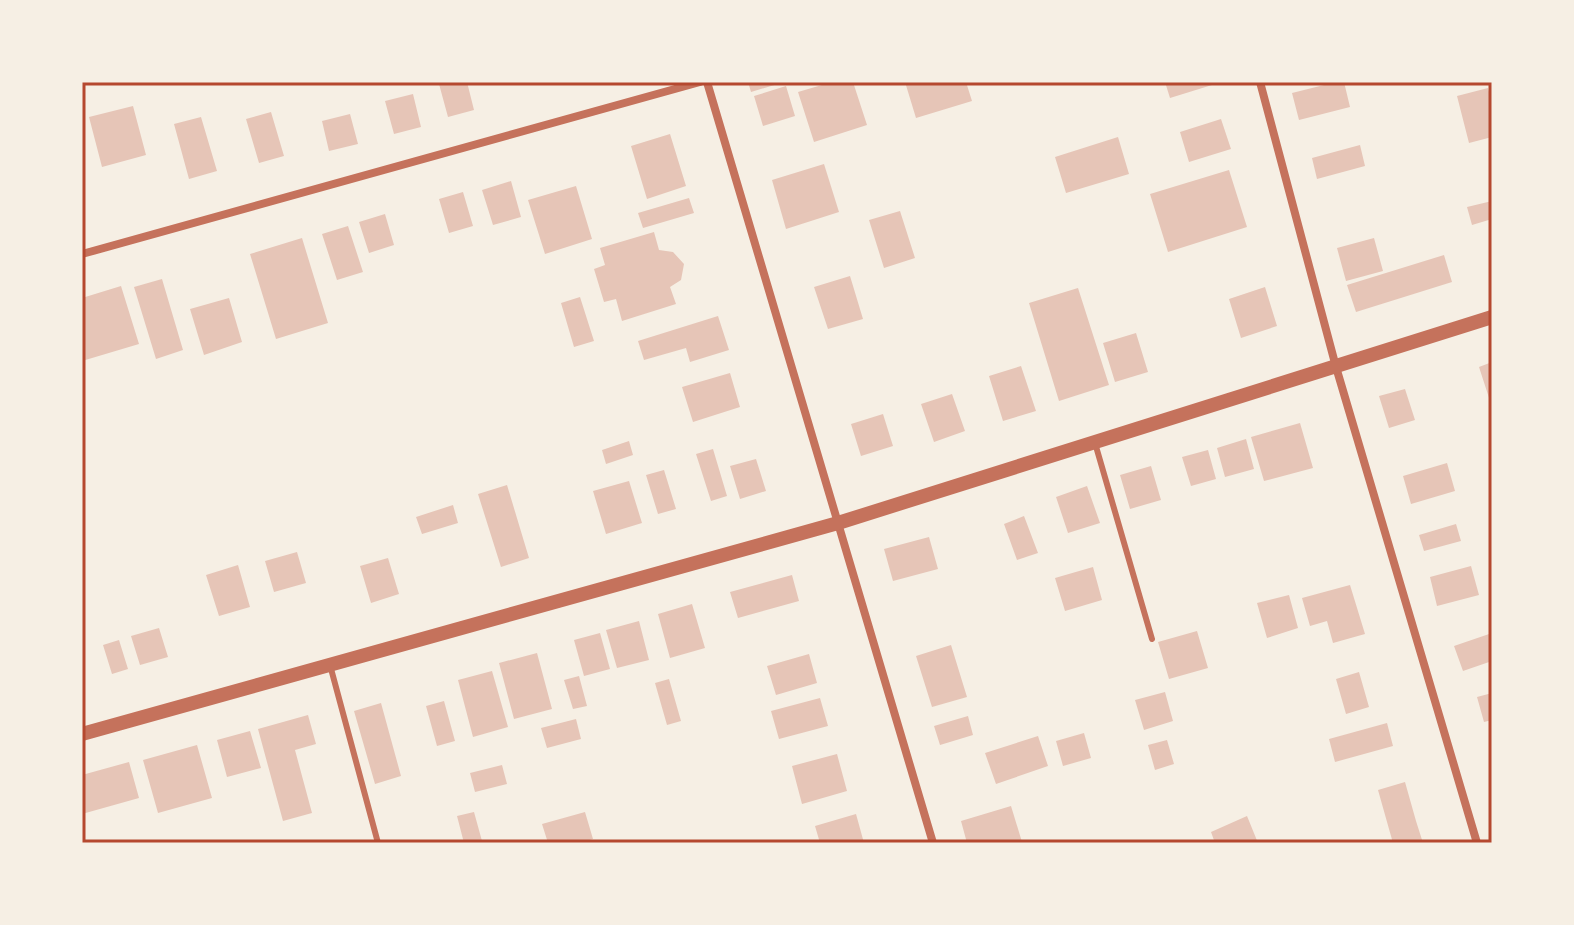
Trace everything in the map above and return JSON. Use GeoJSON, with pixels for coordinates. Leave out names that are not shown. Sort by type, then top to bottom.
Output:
{"type":"FeatureCollection","features":[{"type":"Feature","properties":{"kind":"street"},"geometry":{"type":"LineString","coordinates":[[82,254],[700,82]]}},
{"type":"Feature","properties":{"kind":"street"},"geometry":{"type":"LineString","coordinates":[[707,82],[933,843]]}},
{"type":"Feature","properties":{"kind":"street"},"geometry":{"type":"LineString","coordinates":[[1260,82],[1336,367],[1477,843]]}},
{"type":"Feature","properties":{"kind":"street"},"geometry":{"type":"LineString","coordinates":[[82,734],[838,523],[1492,317]]}},
{"type":"Feature","properties":{"kind":"lane"},"geometry":{"type":"LineString","coordinates":[[1095,443],[1152,639]]}},
{"type":"Feature","properties":{"kind":"lane"},"geometry":{"type":"LineString","coordinates":[[330,665],[378,843]]}},
{"type":"Feature","properties":{"kind":"building"},"geometry":{"type":"Polygon","coordinates":[[[467,82],[474,110],[448,117],[439,84],[467,82]]]}},
{"type":"Feature","properties":{"kind":"building"},"geometry":{"type":"Polygon","coordinates":[[[748,82],[781,82],[781,83],[751,92],[748,82]]]}},
{"type":"Feature","properties":{"kind":"building"},"geometry":{"type":"Polygon","coordinates":[[[832,82],[853,82],[867,125],[814,142],[798,92],[832,82]]]}},
{"type":"Feature","properties":{"kind":"building"},"geometry":{"type":"Polygon","coordinates":[[[905,82],[966,82],[972,101],[916,118],[905,82]]]}},
{"type":"Feature","properties":{"kind":"building"},"geometry":{"type":"Polygon","coordinates":[[[1165,82],[1211,82],[1212,85],[1170,98],[1165,82]]]}},
{"type":"Feature","properties":{"kind":"building"},"geometry":{"type":"Polygon","coordinates":[[[1344,82],[1350,107],[1299,120],[1292,93],[1344,82]]]}},
{"type":"Feature","properties":{"kind":"building"},"geometry":{"type":"Polygon","coordinates":[[[786,86],[795,116],[763,126],[754,96],[786,86]]]}},
{"type":"Feature","properties":{"kind":"building"},"geometry":{"type":"Polygon","coordinates":[[[1488,88],[1492,104],[1492,137],[1469,143],[1457,96],[1488,88]]]}},
{"type":"Feature","properties":{"kind":"building"},"geometry":{"type":"Polygon","coordinates":[[[413,94],[421,127],[394,134],[385,101],[413,94]]]}},
{"type":"Feature","properties":{"kind":"building"},"geometry":{"type":"Polygon","coordinates":[[[133,106],[146,155],[102,167],[89,117],[133,106]]]}},
{"type":"Feature","properties":{"kind":"building"},"geometry":{"type":"Polygon","coordinates":[[[271,112],[284,156],[259,163],[246,119],[271,112]]]}},
{"type":"Feature","properties":{"kind":"building"},"geometry":{"type":"Polygon","coordinates":[[[350,114],[358,144],[329,151],[322,121],[350,114]]]}},
{"type":"Feature","properties":{"kind":"building"},"geometry":{"type":"Polygon","coordinates":[[[201,117],[217,171],[189,179],[174,124],[201,117]]]}},
{"type":"Feature","properties":{"kind":"building"},"geometry":{"type":"Polygon","coordinates":[[[1221,119],[1231,149],[1189,162],[1180,132],[1221,119]]]}},
{"type":"Feature","properties":{"kind":"building"},"geometry":{"type":"Polygon","coordinates":[[[670,134],[686,186],[647,199],[631,146],[670,134]]]}},
{"type":"Feature","properties":{"kind":"building"},"geometry":{"type":"Polygon","coordinates":[[[1118,137],[1129,174],[1066,193],[1055,157],[1118,137]]]}},
{"type":"Feature","properties":{"kind":"building"},"geometry":{"type":"Polygon","coordinates":[[[1360,145],[1365,166],[1317,179],[1312,158],[1360,145]]]}},
{"type":"Feature","properties":{"kind":"building"},"geometry":{"type":"Polygon","coordinates":[[[824,164],[839,212],[786,229],[772,180],[824,164]]]}},
{"type":"Feature","properties":{"kind":"building"},"geometry":{"type":"Polygon","coordinates":[[[1229,170],[1247,227],[1168,252],[1150,194],[1229,170]]]}},
{"type":"Feature","properties":{"kind":"building"},"geometry":{"type":"Polygon","coordinates":[[[511,181],[521,217],[493,225],[482,190],[511,181]]]}},
{"type":"Feature","properties":{"kind":"building"},"geometry":{"type":"Polygon","coordinates":[[[576,186],[592,239],[545,254],[528,200],[576,186]]]}},
{"type":"Feature","properties":{"kind":"building"},"geometry":{"type":"Polygon","coordinates":[[[463,192],[473,226],[449,233],[439,199],[463,192]]]}},
{"type":"Feature","properties":{"kind":"building"},"geometry":{"type":"Polygon","coordinates":[[[689,198],[694,213],[643,228],[638,213],[689,198]]]}},
{"type":"Feature","properties":{"kind":"building"},"geometry":{"type":"Polygon","coordinates":[[[1492,201],[1492,219],[1472,225],[1467,207],[1492,201]]]}},
{"type":"Feature","properties":{"kind":"building"},"geometry":{"type":"Polygon","coordinates":[[[900,211],[915,258],[884,268],[869,220],[900,211]]]}},
{"type":"Feature","properties":{"kind":"building"},"geometry":{"type":"Polygon","coordinates":[[[385,214],[394,245],[369,253],[359,222],[385,214]]]}},
{"type":"Feature","properties":{"kind":"building"},"geometry":{"type":"Polygon","coordinates":[[[348,226],[363,272],[337,280],[322,234],[348,226]]]}},
{"type":"Feature","properties":{"kind":"building"},"geometry":{"type":"Polygon","coordinates":[[[654,232],[659,250],[673,252],[684,264],[681,280],[670,287],[676,304],[622,321],[616,299],[604,302],[594,269],[605,265],[600,248],[654,232]]]}},
{"type":"Feature","properties":{"kind":"building"},"geometry":{"type":"Polygon","coordinates":[[[302,238],[328,323],[276,339],[250,254],[302,238]]]}},
{"type":"Feature","properties":{"kind":"building"},"geometry":{"type":"Polygon","coordinates":[[[1374,238],[1383,271],[1346,281],[1337,248],[1374,238]]]}},
{"type":"Feature","properties":{"kind":"building"},"geometry":{"type":"Polygon","coordinates":[[[1444,255],[1452,282],[1356,312],[1347,285],[1444,255]]]}},
{"type":"Feature","properties":{"kind":"building"},"geometry":{"type":"Polygon","coordinates":[[[850,276],[863,319],[828,329],[814,287],[850,276]]]}},
{"type":"Feature","properties":{"kind":"building"},"geometry":{"type":"Polygon","coordinates":[[[162,279],[183,350],[156,359],[134,287],[162,279]]]}},
{"type":"Feature","properties":{"kind":"building"},"geometry":{"type":"Polygon","coordinates":[[[121,286],[139,344],[82,361],[82,298],[121,286]]]}},
{"type":"Feature","properties":{"kind":"building"},"geometry":{"type":"Polygon","coordinates":[[[1265,287],[1277,326],[1241,338],[1229,299],[1265,287]]]}},
{"type":"Feature","properties":{"kind":"building"},"geometry":{"type":"Polygon","coordinates":[[[1078,288],[1109,385],[1059,401],[1029,303],[1078,288]]]}},
{"type":"Feature","properties":{"kind":"building"},"geometry":{"type":"Polygon","coordinates":[[[580,297],[594,341],[574,347],[561,303],[580,297]]]}},
{"type":"Feature","properties":{"kind":"building"},"geometry":{"type":"Polygon","coordinates":[[[229,298],[242,342],[204,355],[190,309],[229,298]]]}},
{"type":"Feature","properties":{"kind":"building"},"geometry":{"type":"Polygon","coordinates":[[[718,316],[729,350],[690,362],[686,348],[644,360],[638,341],[718,316]]]}},
{"type":"Feature","properties":{"kind":"building"},"geometry":{"type":"Polygon","coordinates":[[[1136,333],[1148,372],[1115,382],[1103,343],[1136,333]]]}},
{"type":"Feature","properties":{"kind":"building"},"geometry":{"type":"Polygon","coordinates":[[[1492,362],[1492,404],[1491,404],[1479,367],[1492,362]]]}},
{"type":"Feature","properties":{"kind":"building"},"geometry":{"type":"Polygon","coordinates":[[[1021,366],[1036,411],[1003,421],[989,376],[1021,366]]]}},
{"type":"Feature","properties":{"kind":"building"},"geometry":{"type":"Polygon","coordinates":[[[730,373],[740,407],[693,422],[682,387],[730,373]]]}},
{"type":"Feature","properties":{"kind":"building"},"geometry":{"type":"Polygon","coordinates":[[[1405,389],[1415,420],[1389,428],[1379,396],[1405,389]]]}},
{"type":"Feature","properties":{"kind":"building"},"geometry":{"type":"Polygon","coordinates":[[[952,394],[965,431],[934,442],[921,404],[952,394]]]}},
{"type":"Feature","properties":{"kind":"building"},"geometry":{"type":"Polygon","coordinates":[[[883,414],[893,446],[861,456],[851,424],[883,414]]]}},
{"type":"Feature","properties":{"kind":"building"},"geometry":{"type":"Polygon","coordinates":[[[1300,423],[1313,468],[1264,481],[1251,437],[1300,423]]]}},
{"type":"Feature","properties":{"kind":"building"},"geometry":{"type":"Polygon","coordinates":[[[1246,439],[1254,469],[1225,477],[1217,448],[1246,439]]]}},
{"type":"Feature","properties":{"kind":"building"},"geometry":{"type":"Polygon","coordinates":[[[629,441],[633,455],[606,464],[602,450],[629,441]]]}},
{"type":"Feature","properties":{"kind":"building"},"geometry":{"type":"Polygon","coordinates":[[[713,449],[727,496],[711,501],[696,454],[713,449]]]}},
{"type":"Feature","properties":{"kind":"building"},"geometry":{"type":"Polygon","coordinates":[[[1208,450],[1216,479],[1191,486],[1182,457],[1208,450]]]}},
{"type":"Feature","properties":{"kind":"building"},"geometry":{"type":"Polygon","coordinates":[[[756,459],[766,491],[740,499],[730,466],[756,459]]]}},
{"type":"Feature","properties":{"kind":"building"},"geometry":{"type":"Polygon","coordinates":[[[1447,463],[1455,491],[1411,504],[1403,476],[1447,463]]]}},
{"type":"Feature","properties":{"kind":"building"},"geometry":{"type":"Polygon","coordinates":[[[1151,466],[1161,500],[1130,509],[1120,475],[1151,466]]]}},
{"type":"Feature","properties":{"kind":"building"},"geometry":{"type":"Polygon","coordinates":[[[664,470],[676,509],[658,514],[646,475],[664,470]]]}},
{"type":"Feature","properties":{"kind":"building"},"geometry":{"type":"Polygon","coordinates":[[[629,481],[642,523],[606,534],[593,491],[629,481]]]}},
{"type":"Feature","properties":{"kind":"building"},"geometry":{"type":"Polygon","coordinates":[[[507,485],[529,558],[501,567],[478,494],[507,485]]]}},
{"type":"Feature","properties":{"kind":"building"},"geometry":{"type":"Polygon","coordinates":[[[1087,486],[1100,523],[1068,533],[1056,497],[1087,486]]]}},
{"type":"Feature","properties":{"kind":"building"},"geometry":{"type":"Polygon","coordinates":[[[453,505],[458,523],[422,534],[416,517],[453,505]]]}},
{"type":"Feature","properties":{"kind":"building"},"geometry":{"type":"Polygon","coordinates":[[[1024,516],[1038,553],[1017,560],[1004,524],[1024,516]]]}},
{"type":"Feature","properties":{"kind":"building"},"geometry":{"type":"Polygon","coordinates":[[[1456,524],[1461,541],[1424,551],[1419,535],[1456,524]]]}},
{"type":"Feature","properties":{"kind":"building"},"geometry":{"type":"Polygon","coordinates":[[[929,537],[938,569],[893,581],[884,549],[929,537]]]}},
{"type":"Feature","properties":{"kind":"building"},"geometry":{"type":"Polygon","coordinates":[[[297,552],[306,583],[274,592],[265,561],[297,552]]]}},
{"type":"Feature","properties":{"kind":"building"},"geometry":{"type":"Polygon","coordinates":[[[388,558],[399,594],[371,603],[360,566],[388,558]]]}},
{"type":"Feature","properties":{"kind":"building"},"geometry":{"type":"Polygon","coordinates":[[[238,565],[250,607],[219,616],[206,575],[238,565]]]}},
{"type":"Feature","properties":{"kind":"building"},"geometry":{"type":"Polygon","coordinates":[[[1471,566],[1479,595],[1437,606],[1430,577],[1471,566]]]}},
{"type":"Feature","properties":{"kind":"building"},"geometry":{"type":"Polygon","coordinates":[[[1093,567],[1102,600],[1065,611],[1055,578],[1093,567]]]}},
{"type":"Feature","properties":{"kind":"building"},"geometry":{"type":"Polygon","coordinates":[[[792,575],[799,601],[738,618],[730,592],[792,575]]]}},
{"type":"Feature","properties":{"kind":"building"},"geometry":{"type":"Polygon","coordinates":[[[1350,585],[1365,634],[1333,643],[1327,621],[1310,626],[1302,598],[1350,585]]]}},
{"type":"Feature","properties":{"kind":"building"},"geometry":{"type":"Polygon","coordinates":[[[1289,595],[1298,628],[1267,638],[1257,603],[1289,595]]]}},
{"type":"Feature","properties":{"kind":"building"},"geometry":{"type":"Polygon","coordinates":[[[692,604],[705,648],[670,658],[658,614],[692,604]]]}},
{"type":"Feature","properties":{"kind":"building"},"geometry":{"type":"Polygon","coordinates":[[[639,621],[649,660],[617,668],[606,630],[639,621]]]}},
{"type":"Feature","properties":{"kind":"building"},"geometry":{"type":"Polygon","coordinates":[[[159,628],[168,657],[140,665],[131,636],[159,628]]]}},
{"type":"Feature","properties":{"kind":"building"},"geometry":{"type":"Polygon","coordinates":[[[1197,631],[1208,668],[1169,679],[1158,642],[1197,631]]]}},
{"type":"Feature","properties":{"kind":"building"},"geometry":{"type":"Polygon","coordinates":[[[600,633],[610,669],[584,676],[574,640],[600,633]]]}},
{"type":"Feature","properties":{"kind":"building"},"geometry":{"type":"Polygon","coordinates":[[[1492,633],[1492,661],[1463,671],[1454,646],[1492,633]]]}},
{"type":"Feature","properties":{"kind":"building"},"geometry":{"type":"Polygon","coordinates":[[[119,640],[128,669],[112,674],[103,645],[119,640]]]}},
{"type":"Feature","properties":{"kind":"building"},"geometry":{"type":"Polygon","coordinates":[[[951,645],[967,697],[932,707],[916,656],[951,645]]]}},
{"type":"Feature","properties":{"kind":"building"},"geometry":{"type":"Polygon","coordinates":[[[537,653],[552,709],[514,719],[499,663],[537,653]]]}},
{"type":"Feature","properties":{"kind":"building"},"geometry":{"type":"Polygon","coordinates":[[[809,654],[817,683],[776,695],[767,666],[809,654]]]}},
{"type":"Feature","properties":{"kind":"building"},"geometry":{"type":"Polygon","coordinates":[[[492,671],[508,727],[473,737],[458,680],[492,671]]]}},
{"type":"Feature","properties":{"kind":"building"},"geometry":{"type":"Polygon","coordinates":[[[1359,672],[1369,707],[1346,714],[1336,679],[1359,672]]]}},
{"type":"Feature","properties":{"kind":"building"},"geometry":{"type":"Polygon","coordinates":[[[579,676],[587,706],[573,709],[564,680],[579,676]]]}},
{"type":"Feature","properties":{"kind":"building"},"geometry":{"type":"Polygon","coordinates":[[[669,679],[681,721],[667,725],[655,683],[669,679]]]}},
{"type":"Feature","properties":{"kind":"building"},"geometry":{"type":"Polygon","coordinates":[[[1165,692],[1173,721],[1144,730],[1135,700],[1165,692]]]}},
{"type":"Feature","properties":{"kind":"building"},"geometry":{"type":"Polygon","coordinates":[[[1492,693],[1492,720],[1484,722],[1477,697],[1492,693]]]}},
{"type":"Feature","properties":{"kind":"building"},"geometry":{"type":"Polygon","coordinates":[[[820,698],[828,726],[779,739],[771,711],[820,698]]]}},
{"type":"Feature","properties":{"kind":"building"},"geometry":{"type":"Polygon","coordinates":[[[444,701],[455,741],[437,746],[426,706],[444,701]]]}},
{"type":"Feature","properties":{"kind":"building"},"geometry":{"type":"Polygon","coordinates":[[[381,703],[401,776],[375,784],[354,711],[381,703]]]}},
{"type":"Feature","properties":{"kind":"building"},"geometry":{"type":"Polygon","coordinates":[[[308,715],[316,744],[295,750],[312,813],[283,821],[258,729],[308,715]]]}},
{"type":"Feature","properties":{"kind":"building"},"geometry":{"type":"Polygon","coordinates":[[[968,716],[973,735],[940,745],[934,726],[968,716]]]}},
{"type":"Feature","properties":{"kind":"building"},"geometry":{"type":"Polygon","coordinates":[[[576,719],[581,739],[547,748],[541,728],[576,719]]]}},
{"type":"Feature","properties":{"kind":"building"},"geometry":{"type":"Polygon","coordinates":[[[1387,723],[1393,746],[1335,762],[1329,739],[1387,723]]]}},
{"type":"Feature","properties":{"kind":"building"},"geometry":{"type":"Polygon","coordinates":[[[250,731],[261,768],[227,777],[217,740],[250,731]]]}},
{"type":"Feature","properties":{"kind":"building"},"geometry":{"type":"Polygon","coordinates":[[[1084,733],[1091,758],[1063,766],[1056,741],[1084,733]]]}},
{"type":"Feature","properties":{"kind":"building"},"geometry":{"type":"Polygon","coordinates":[[[1038,736],[1048,766],[996,784],[985,753],[1038,736]]]}},
{"type":"Feature","properties":{"kind":"building"},"geometry":{"type":"Polygon","coordinates":[[[1167,740],[1174,764],[1155,770],[1148,745],[1167,740]]]}},
{"type":"Feature","properties":{"kind":"building"},"geometry":{"type":"Polygon","coordinates":[[[197,745],[212,798],[158,813],[143,760],[197,745]]]}},
{"type":"Feature","properties":{"kind":"building"},"geometry":{"type":"Polygon","coordinates":[[[837,754],[847,791],[802,804],[792,766],[837,754]]]}},
{"type":"Feature","properties":{"kind":"building"},"geometry":{"type":"Polygon","coordinates":[[[129,762],[139,798],[82,814],[82,775],[129,762]]]}},
{"type":"Feature","properties":{"kind":"building"},"geometry":{"type":"Polygon","coordinates":[[[502,765],[507,784],[475,792],[470,773],[502,765]]]}},
{"type":"Feature","properties":{"kind":"building"},"geometry":{"type":"Polygon","coordinates":[[[1405,782],[1423,843],[1393,843],[1378,790],[1405,782]]]}},
{"type":"Feature","properties":{"kind":"building"},"geometry":{"type":"Polygon","coordinates":[[[1011,806],[1022,842],[967,843],[961,821],[1011,806]]]}},
{"type":"Feature","properties":{"kind":"building"},"geometry":{"type":"Polygon","coordinates":[[[474,812],[482,841],[464,843],[457,816],[474,812]]]}},
{"type":"Feature","properties":{"kind":"building"},"geometry":{"type":"Polygon","coordinates":[[[585,812],[593,839],[579,843],[548,843],[542,824],[585,812]]]}},
{"type":"Feature","properties":{"kind":"building"},"geometry":{"type":"Polygon","coordinates":[[[856,814],[864,843],[820,843],[815,826],[856,814]]]}},
{"type":"Feature","properties":{"kind":"building"},"geometry":{"type":"Polygon","coordinates":[[[1247,816],[1258,843],[1215,843],[1211,832],[1247,816]]]}}]}
